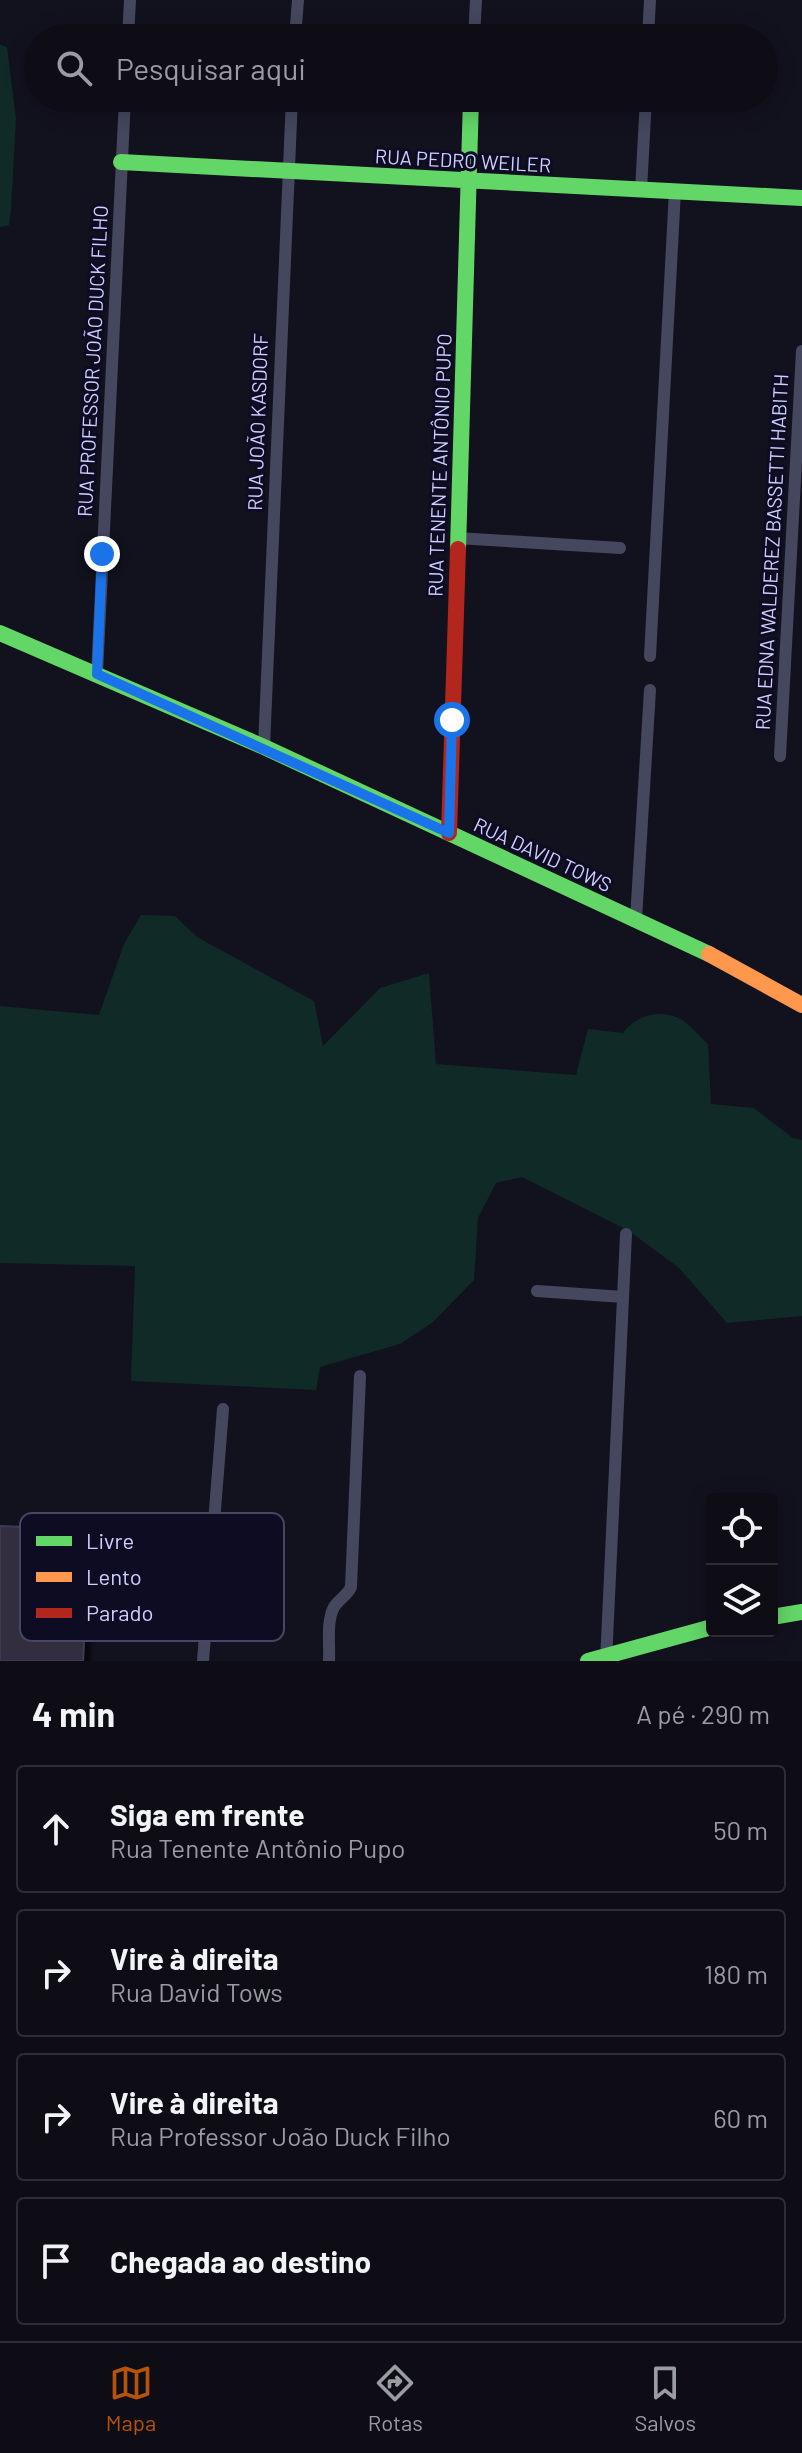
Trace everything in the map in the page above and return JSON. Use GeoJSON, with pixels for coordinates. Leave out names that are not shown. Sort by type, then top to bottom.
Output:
{"type":"FeatureCollection","features":[{"type":"Feature","properties":{"kind":"street"},"geometry":{"type":"LineString","coordinates":[[129,24],[130,0]]}},
{"type":"Feature","properties":{"kind":"street"},"geometry":{"type":"LineString","coordinates":[[296,24],[298,0]]}},
{"type":"Feature","properties":{"kind":"street"},"geometry":{"type":"LineString","coordinates":[[475,24],[476,0]]}},
{"type":"Feature","properties":{"kind":"street"},"geometry":{"type":"LineString","coordinates":[[649,24],[650,0]]}},
{"type":"Feature","properties":{"kind":"street","name":"RUA PROFESSOR JOÃO DUCK FILHO"},"geometry":{"type":"LineString","coordinates":[[97,674],[124,112]]}},
{"type":"Feature","properties":{"kind":"street","name":"RUA JOÃO KASDORF"},"geometry":{"type":"LineString","coordinates":[[264,747],[291,112]]}},
{"type":"Feature","properties":{"kind":"street","name":"RUA TENENTE ANTÔNIO PUPO"},"geometry":{"type":"LineString","coordinates":[[449,833],[470,112]]}},
{"type":"Feature","properties":{"kind":"street"},"geometry":{"type":"LineString","coordinates":[[641,190],[645,112]]}},
{"type":"Feature","properties":{"kind":"street","name":"RUA PEDRO WEILER"},"geometry":{"type":"LineString","coordinates":[[121,162],[802,198]]}},
{"type":"Feature","properties":{"kind":"street"},"geometry":{"type":"LineString","coordinates":[[650,656],[675,191]]}},
{"type":"Feature","properties":{"kind":"street","name":"RUA EDNA WALDEREZ BASSETTI HABITH"},"geometry":{"type":"LineString","coordinates":[[780,756],[802,351]]}},
{"type":"Feature","properties":{"kind":"street"},"geometry":{"type":"LineString","coordinates":[[457,538],[620,548]]}},
{"type":"Feature","properties":{"kind":"street","name":"RUA DAVID TOWS"},"geometry":{"type":"LineString","coordinates":[[0,633],[264,747],[636,919],[694,946],[802,1005]]}},
{"type":"Feature","properties":{"kind":"street"},"geometry":{"type":"LineString","coordinates":[[636,919],[650,690]]}},
{"type":"Feature","properties":{"kind":"street"},"geometry":{"type":"LineString","coordinates":[[626,1234],[599,1660],[706,1629]]}},
{"type":"Feature","properties":{"kind":"street"},"geometry":{"type":"LineString","coordinates":[[537,1291],[623,1297]]}},
{"type":"Feature","properties":{"kind":"street"},"geometry":{"type":"LineString","coordinates":[[329,1661],[330,1618],[335,1605],[348,1595],[351,1587],[360,1376]]}},
{"type":"Feature","properties":{"kind":"street"},"geometry":{"type":"LineString","coordinates":[[215,1513],[223,1409]]}},
{"type":"Feature","properties":{"kind":"street"},"geometry":{"type":"LineString","coordinates":[[778,1616],[802,1612]]}},
{"type":"Feature","properties":{"kind":"street"},"geometry":{"type":"LineString","coordinates":[[203,1661],[205,1641]]}},
{"type":"Feature","properties":{"kind":"green space"},"geometry":{"type":"Polygon","coordinates":[[[0,45],[7,47],[16,119],[9,225],[0,227],[0,45]]]}},
{"type":"Feature","properties":{"kind":"green space"},"geometry":{"type":"Polygon","coordinates":[[[141,915],[175,916],[197,937],[314,1001],[323,1046],[380,988],[429,973],[436,1064],[576,1075],[588,1029],[623,1033],[643,1017],[660,1014],[677,1017],[708,1044],[711,1104],[754,1108],[793,1138],[802,1140],[802,1316],[727,1323],[679,1268],[629,1231],[522,1177],[496,1183],[478,1218],[474,1280],[433,1322],[400,1344],[320,1367],[316,1390],[131,1381],[135,1266],[0,1263],[0,1006],[99,1015],[124,944],[141,915]]]}},
{"type":"Feature","properties":{"kind":"building"},"geometry":{"type":"Polygon","coordinates":[[[0,1526],[20,1527],[20,1641],[84,1641],[83,1661],[0,1661],[0,1526]]]}},
{"type":"Feature","properties":{"kind":"traffic: fast"},"geometry":{"type":"LineString","coordinates":[[458,549],[471,112]]}},
{"type":"Feature","properties":{"kind":"traffic: fast"},"geometry":{"type":"LineString","coordinates":[[121,162],[802,198]]}},
{"type":"Feature","properties":{"kind":"traffic: fast"},"geometry":{"type":"LineString","coordinates":[[0,633],[264,747],[709,954]]}},
{"type":"Feature","properties":{"kind":"traffic: fast"},"geometry":{"type":"LineString","coordinates":[[778,1616],[802,1612]]}},
{"type":"Feature","properties":{"kind":"traffic: fast"},"geometry":{"type":"LineString","coordinates":[[588,1661],[706,1629]]}},
{"type":"Feature","properties":{"kind":"traffic: slow"},"geometry":{"type":"LineString","coordinates":[[709,954],[802,1005]]}},
{"type":"Feature","properties":{"kind":"traffic: jam"},"geometry":{"type":"LineString","coordinates":[[449,833],[458,549]]}},
{"type":"Feature","properties":{"kind":"route"},"geometry":{"type":"LineString","coordinates":[[102,554],[97,674],[449,833],[452,720]]}}]}
